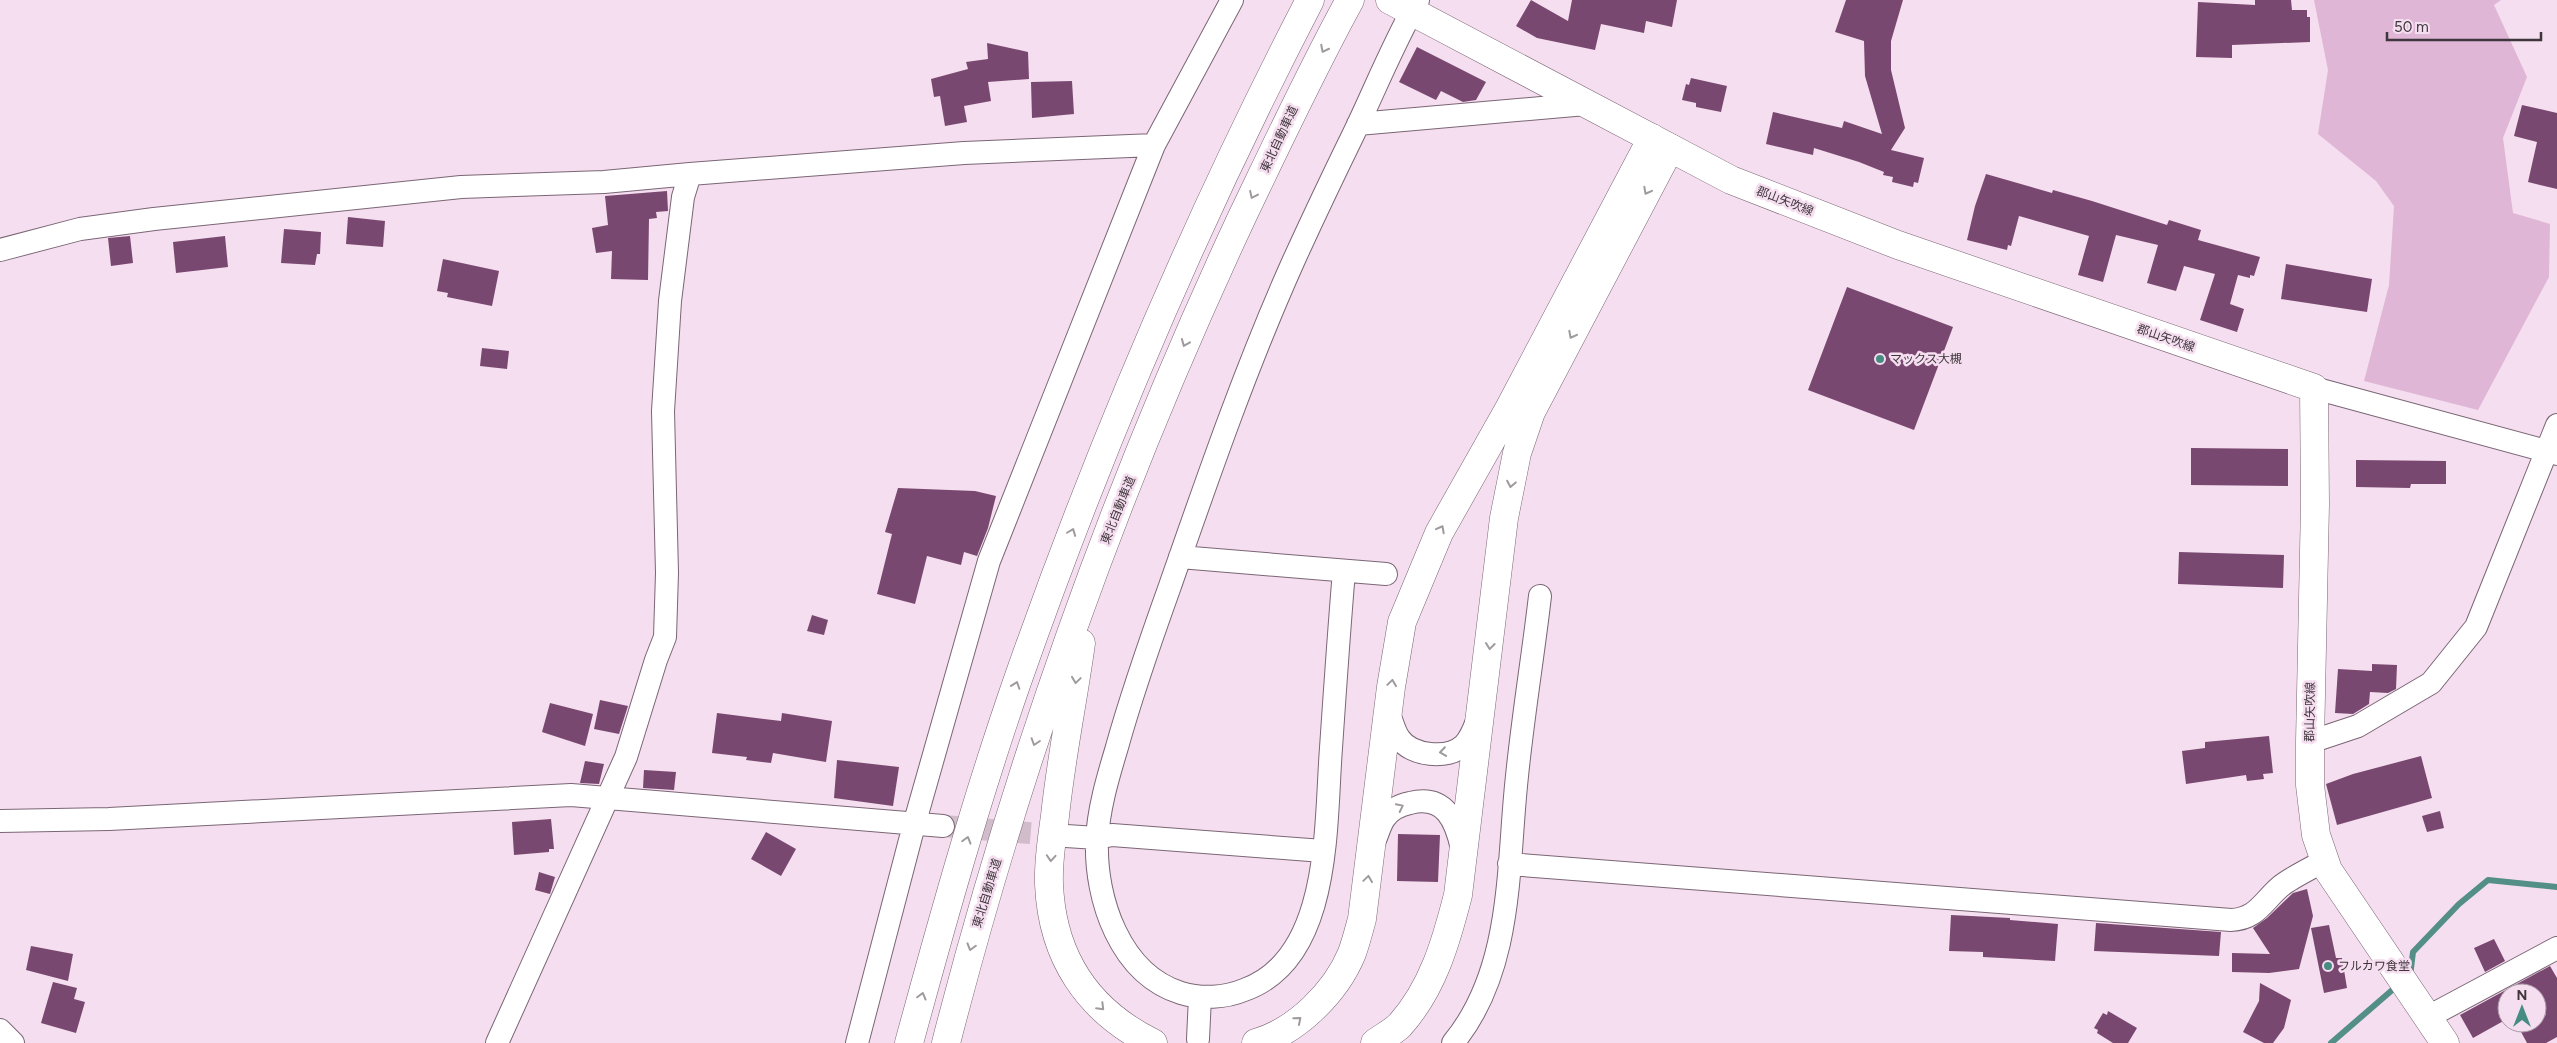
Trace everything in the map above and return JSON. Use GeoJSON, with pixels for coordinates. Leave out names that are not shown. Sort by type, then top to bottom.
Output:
{"type":"FeatureCollection","features":[{"type":"Feature","properties":{"kind":"main road"},"geometry":{"type":"LineString","coordinates":[[909,1043],[985,779],[1063,555],[1116,419],[1197,230],[1263,91],[1310,0]]}},
{"type":"Feature","properties":{"kind":"main road","name":"東北自動車道"},"geometry":{"type":"LineString","coordinates":[[946,1043],[987,894],[1090,580],[1188,334],[1294,108],[1348,3]]}},
{"type":"Feature","properties":{"kind":"main road","name":"郡山矢吹線"},"geometry":{"type":"LineString","coordinates":[[1406,4],[1586,104],[1731,180],[1898,245],[2314,388],[2310,785],[2316,835],[2328,870],[2445,1043]]}},
{"type":"Feature","properties":{"kind":"main road"},"geometry":{"type":"LineString","coordinates":[[1375,1043],[1399,1026],[1417,1003],[1432,976],[1448,936],[1458,895],[1504,518],[1517,453],[1531,412],[1661,143]]}},
{"type":"Feature","properties":{"kind":"main road"},"geometry":{"type":"LineString","coordinates":[[1256,1043],[1291,1026],[1317,1004],[1338,979],[1352,953],[1362,919],[1388,712],[1402,622],[1439,533],[1661,143]]}},
{"type":"Feature","properties":{"kind":"main road"},"geometry":{"type":"LineString","coordinates":[[1090,580],[1075,691],[1057,796],[1049,883],[1053,918],[1064,954],[1079,983],[1102,1009],[1130,1032],[1153,1043]]}},
{"type":"Feature","properties":{"kind":"street"},"geometry":{"type":"LineString","coordinates":[[857,1043],[914,825],[989,561],[1154,144],[1232,0]]}},
{"type":"Feature","properties":{"kind":"street"},"geometry":{"type":"LineString","coordinates":[[1344,571],[1321,871],[1307,925],[1298,946],[1282,968],[1262,984],[1234,994],[1200,997],[1180,992],[1156,981],[1138,965],[1124,948],[1114,931],[1098,878],[1097,838],[1108,779],[1126,715],[1242,385],[1285,281],[1358,124],[1406,4]]}},
{"type":"Feature","properties":{"kind":"street"},"geometry":{"type":"LineString","coordinates":[[1358,124],[1586,104]]}},
{"type":"Feature","properties":{"kind":"street"},"geometry":{"type":"LineString","coordinates":[[0,250],[80,229],[154,219],[461,186],[604,182],[964,153],[1154,144]]}},
{"type":"Feature","properties":{"kind":"street"},"geometry":{"type":"LineString","coordinates":[[497,1043],[626,757],[656,660],[666,636],[667,573],[663,411],[670,301],[683,197],[690,174]]}},
{"type":"Feature","properties":{"kind":"street"},"geometry":{"type":"LineString","coordinates":[[2314,388],[2553,452]]}},
{"type":"Feature","properties":{"kind":"street"},"geometry":{"type":"LineString","coordinates":[[2310,742],[2358,726],[2431,683],[2460,649],[2476,627],[2553,452],[2557,425]]}},
{"type":"Feature","properties":{"kind":"street"},"geometry":{"type":"LineString","coordinates":[[1180,557],[1386,574]]}},
{"type":"Feature","properties":{"kind":"street"},"geometry":{"type":"LineString","coordinates":[[1453,1043],[1467,1025],[1494,965],[1504,918],[1517,775],[1540,596]]}},
{"type":"Feature","properties":{"kind":"street"},"geometry":{"type":"LineString","coordinates":[[1388,712],[1399,738],[1411,749],[1429,754],[1447,753],[1463,746],[1473,732],[1482,706]]}},
{"type":"Feature","properties":{"kind":"street"},"geometry":{"type":"LineString","coordinates":[[0,821],[109,819],[571,795],[943,826]]}},
{"type":"Feature","properties":{"kind":"street"},"geometry":{"type":"LineString","coordinates":[[1372,845],[1384,819],[1393,810],[1417,801],[1437,803],[1449,814],[1457,828],[1463,857]]}},
{"type":"Feature","properties":{"kind":"street"},"geometry":{"type":"LineString","coordinates":[[1066,836],[1097,838],[1112,835],[1323,851]]}},
{"type":"Feature","properties":{"kind":"street"},"geometry":{"type":"LineString","coordinates":[[1509,864],[2231,920],[2245,919],[2252,915],[2282,885],[2325,860]]}},
{"type":"Feature","properties":{"kind":"street"},"geometry":{"type":"LineString","coordinates":[[2428,1017],[2557,948]]}},
{"type":"Feature","properties":{"kind":"street"},"geometry":{"type":"LineString","coordinates":[[1198,1039],[1200,997]]}},
{"type":"Feature","properties":{"kind":"street"},"geometry":{"type":"LineString","coordinates":[[0,1030],[13,1043]]}},
{"type":"Feature","properties":{"kind":"shaded area"},"geometry":{"type":"Polygon","coordinates":[[[2314,0],[2501,0],[2494,5],[2527,77],[2503,138],[2513,213],[2550,224],[2549,277],[2478,410],[2364,381],[2389,285],[2394,206],[2376,181],[2318,134],[2328,70],[2314,0]]]}},
{"type":"Feature","properties":{"kind":"building"},"geometry":{"type":"Polygon","coordinates":[[[1531,0],[1568,21],[1572,0],[1677,0],[1672,27],[1646,21],[1644,33],[1601,24],[1595,50],[1537,38],[1516,26],[1531,0]]]}},
{"type":"Feature","properties":{"kind":"building"},"geometry":{"type":"Polygon","coordinates":[[[1846,0],[1903,0],[1891,41],[1891,70],[1905,128],[1891,150],[1924,158],[1918,183],[1914,182],[1913,187],[1892,182],[1893,177],[1883,175],[1884,172],[1859,162],[1814,148],[1813,155],[1766,144],[1773,112],[1842,128],[1844,121],[1882,134],[1865,76],[1864,41],[1835,32],[1846,0]]]}},
{"type":"Feature","properties":{"kind":"building"},"geometry":{"type":"Polygon","coordinates":[[[2255,0],[2291,0],[2292,10],[2307,10],[2307,17],[2310,17],[2310,42],[2232,45],[2232,58],[2196,57],[2198,2],[2255,5],[2255,0]]]}},
{"type":"Feature","properties":{"kind":"building"},"geometry":{"type":"Polygon","coordinates":[[[987,43],[1028,52],[1029,79],[988,82],[991,101],[964,106],[967,122],[945,126],[940,96],[934,97],[931,79],[968,69],[966,62],[988,59],[987,43]]]}},
{"type":"Feature","properties":{"kind":"building"},"geometry":{"type":"Polygon","coordinates":[[[1417,47],[1486,82],[1476,100],[1463,102],[1441,91],[1436,100],[1399,82],[1417,47]]]}},
{"type":"Feature","properties":{"kind":"building"},"geometry":{"type":"Polygon","coordinates":[[[1691,78],[1727,86],[1721,112],[1696,107],[1696,103],[1682,100],[1686,84],[1689,85],[1691,78]]]}},
{"type":"Feature","properties":{"kind":"building"},"geometry":{"type":"Polygon","coordinates":[[[1072,81],[1074,114],[1032,118],[1031,82],[1072,81]]]}},
{"type":"Feature","properties":{"kind":"building"},"geometry":{"type":"Polygon","coordinates":[[[2522,105],[2557,113],[2557,189],[2528,182],[2537,142],[2514,136],[2522,105]]]}},
{"type":"Feature","properties":{"kind":"building"},"geometry":{"type":"Polygon","coordinates":[[[1986,174],[2052,193],[2053,190],[2167,225],[2169,220],[2201,230],[2198,240],[2260,257],[2254,276],[2250,275],[2250,278],[2238,275],[2230,304],[2244,309],[2237,332],[2200,320],[2215,274],[2184,266],[2176,291],[2147,283],[2158,245],[2116,235],[2103,282],[2078,275],[2089,236],[2019,216],[2011,246],[2008,245],[2007,250],[1967,240],[1975,206],[1986,174]]]}},
{"type":"Feature","properties":{"kind":"building"},"geometry":{"type":"Polygon","coordinates":[[[667,191],[668,211],[656,212],[657,218],[649,219],[648,280],[611,279],[612,251],[596,253],[592,228],[608,225],[605,196],[667,191]]]}},
{"type":"Feature","properties":{"kind":"building"},"geometry":{"type":"Polygon","coordinates":[[[348,217],[385,221],[383,247],[346,244],[348,217]]]}},
{"type":"Feature","properties":{"kind":"building"},"geometry":{"type":"Polygon","coordinates":[[[284,229],[321,232],[320,254],[317,254],[315,265],[281,263],[284,229]]]}},
{"type":"Feature","properties":{"kind":"building"},"geometry":{"type":"Polygon","coordinates":[[[130,236],[133,263],[111,266],[108,238],[130,236]]]}},
{"type":"Feature","properties":{"kind":"building"},"geometry":{"type":"Polygon","coordinates":[[[225,236],[228,267],[176,273],[173,242],[225,236]]]}},
{"type":"Feature","properties":{"kind":"building"},"geometry":{"type":"Polygon","coordinates":[[[443,259],[499,271],[492,306],[447,297],[448,293],[437,291],[443,259]]]}},
{"type":"Feature","properties":{"kind":"building"},"geometry":{"type":"Polygon","coordinates":[[[2286,264],[2372,279],[2367,312],[2281,299],[2286,264]]]}},
{"type":"Feature","properties":{"kind":"building","name":"マックス大槻"},"geometry":{"type":"Polygon","coordinates":[[[1847,287],[1953,327],[1914,430],[1808,390],[1847,287]]]}},
{"type":"Feature","properties":{"kind":"building"},"geometry":{"type":"Polygon","coordinates":[[[482,348],[509,351],[507,369],[480,366],[482,348]]]}},
{"type":"Feature","properties":{"kind":"building"},"geometry":{"type":"Polygon","coordinates":[[[2191,448],[2288,449],[2288,486],[2191,485],[2191,448]]]}},
{"type":"Feature","properties":{"kind":"building"},"geometry":{"type":"Polygon","coordinates":[[[2356,460],[2446,461],[2446,484],[2411,484],[2410,488],[2356,487],[2356,460]]]}},
{"type":"Feature","properties":{"kind":"building"},"geometry":{"type":"Polygon","coordinates":[[[898,488],[975,491],[996,496],[988,528],[977,556],[964,552],[961,565],[927,556],[915,604],[877,594],[892,534],[885,532],[898,488]]]}},
{"type":"Feature","properties":{"kind":"building"},"geometry":{"type":"Polygon","coordinates":[[[2179,552],[2284,555],[2283,588],[2178,584],[2179,552]]]}},
{"type":"Feature","properties":{"kind":"building"},"geometry":{"type":"Polygon","coordinates":[[[812,615],[828,620],[824,635],[807,631],[812,615]]]}},
{"type":"Feature","properties":{"kind":"building"},"geometry":{"type":"Polygon","coordinates":[[[2372,664],[2397,665],[2396,689],[2388,693],[2370,692],[2369,704],[2353,714],[2335,713],[2338,669],[2372,671],[2372,664]]]}},
{"type":"Feature","properties":{"kind":"building"},"geometry":{"type":"Polygon","coordinates":[[[600,700],[628,706],[619,734],[594,729],[600,700]]]}},
{"type":"Feature","properties":{"kind":"building"},"geometry":{"type":"Polygon","coordinates":[[[550,703],[593,714],[585,746],[542,732],[550,703]]]}},
{"type":"Feature","properties":{"kind":"building"},"geometry":{"type":"Polygon","coordinates":[[[717,713],[781,721],[782,713],[832,721],[826,762],[773,753],[771,763],[746,760],[747,757],[712,753],[717,713]]]}},
{"type":"Feature","properties":{"kind":"building"},"geometry":{"type":"Polygon","coordinates":[[[2269,736],[2273,773],[2263,774],[2264,779],[2247,781],[2246,775],[2186,784],[2182,751],[2205,748],[2205,742],[2269,736]]]}},
{"type":"Feature","properties":{"kind":"building"},"geometry":{"type":"Polygon","coordinates":[[[2421,756],[2432,798],[2337,825],[2326,784],[2353,774],[2421,756]]]}},
{"type":"Feature","properties":{"kind":"building"},"geometry":{"type":"Polygon","coordinates":[[[837,760],[899,767],[893,806],[834,798],[837,760]]]}},
{"type":"Feature","properties":{"kind":"building"},"geometry":{"type":"Polygon","coordinates":[[[585,761],[604,764],[599,784],[580,783],[585,761]]]}},
{"type":"Feature","properties":{"kind":"building"},"geometry":{"type":"Polygon","coordinates":[[[644,770],[676,772],[674,790],[643,788],[644,770]]]}},
{"type":"Feature","properties":{"kind":"building"},"geometry":{"type":"Polygon","coordinates":[[[2440,811],[2444,828],[2427,832],[2422,816],[2440,811]]]}},
{"type":"Feature","properties":{"kind":"building"},"geometry":{"type":"Polygon","coordinates":[[[551,819],[554,849],[549,849],[549,852],[514,855],[512,822],[551,819]]]}},
{"type":"Feature","properties":{"kind":"building"},"geometry":{"type":"Polygon","coordinates":[[[766,832],[796,849],[781,876],[751,859],[766,832]]]}},
{"type":"Feature","properties":{"kind":"building"},"geometry":{"type":"Polygon","coordinates":[[[1398,834],[1440,835],[1438,882],[1397,881],[1398,834]]]}},
{"type":"Feature","properties":{"kind":"building"},"geometry":{"type":"Polygon","coordinates":[[[539,872],[555,877],[550,894],[535,890],[539,872]]]}},
{"type":"Feature","properties":{"kind":"building"},"geometry":{"type":"Polygon","coordinates":[[[2307,889],[2313,916],[2299,969],[2269,973],[2232,972],[2232,953],[2270,954],[2253,928],[2267,918],[2293,893],[2307,889]]]}},
{"type":"Feature","properties":{"kind":"building"},"geometry":{"type":"Polygon","coordinates":[[[1951,915],[2010,918],[2010,920],[2058,924],[2055,961],[1983,957],[1983,952],[1949,951],[1951,915]]]}},
{"type":"Feature","properties":{"kind":"building"},"geometry":{"type":"Polygon","coordinates":[[[2096,923],[2221,932],[2219,956],[2094,951],[2096,923]]]}},
{"type":"Feature","properties":{"kind":"building"},"geometry":{"type":"Polygon","coordinates":[[[2329,925],[2336,958],[2342,958],[2347,988],[2324,993],[2311,928],[2329,925]]]}},
{"type":"Feature","properties":{"kind":"building"},"geometry":{"type":"Polygon","coordinates":[[[2494,939],[2505,961],[2485,972],[2474,948],[2494,939]]]}},
{"type":"Feature","properties":{"kind":"building"},"geometry":{"type":"Polygon","coordinates":[[[31,946],[73,954],[68,981],[26,970],[31,946]]]}},
{"type":"Feature","properties":{"kind":"building"},"geometry":{"type":"Polygon","coordinates":[[[2550,966],[2557,978],[2557,1037],[2546,1043],[2527,1043],[2522,1033],[2547,1033],[2547,983],[2519,983],[2550,966]]]}},
{"type":"Feature","properties":{"kind":"building"},"geometry":{"type":"Polygon","coordinates":[[[53,982],[77,988],[74,999],[85,1002],[76,1033],[41,1023],[53,982]]]}},
{"type":"Feature","properties":{"kind":"building"},"geometry":{"type":"Polygon","coordinates":[[[2260,983],[2291,1000],[2284,1028],[2273,1043],[2264,1043],[2243,1032],[2259,1001],[2260,983]]]}},
{"type":"Feature","properties":{"kind":"building"},"geometry":{"type":"Polygon","coordinates":[[[2497,995],[2497,1025],[2473,1038],[2460,1015],[2497,995]]]}},
{"type":"Feature","properties":{"kind":"building"},"geometry":{"type":"Polygon","coordinates":[[[2108,1011],[2137,1028],[2128,1043],[2113,1043],[2097,1033],[2098,1030],[2094,1028],[2103,1013],[2107,1015],[2108,1011]]]}},
{"type":"Feature","properties":{"kind":"waterway"},"geometry":{"type":"LineString","coordinates":[[2410,976],[2413,952],[2459,904],[2488,880],[2557,887]]}},
{"type":"Feature","properties":{"kind":"waterway"},"geometry":{"type":"LineString","coordinates":[[2331,1043],[2398,985]]}},
{"type":"Feature","properties":{"kind":"tunnel"},"geometry":{"type":"LineString","coordinates":[[943,826],[1066,836]]}},
{"type":"Feature","properties":{"kind":"place","name":"マックス大槻"},"geometry":{"type":"Point","coordinates":[1880,359]}},
{"type":"Feature","properties":{"kind":"place","name":"フルカワ食堂"},"geometry":{"type":"Point","coordinates":[2328,966]}}]}
